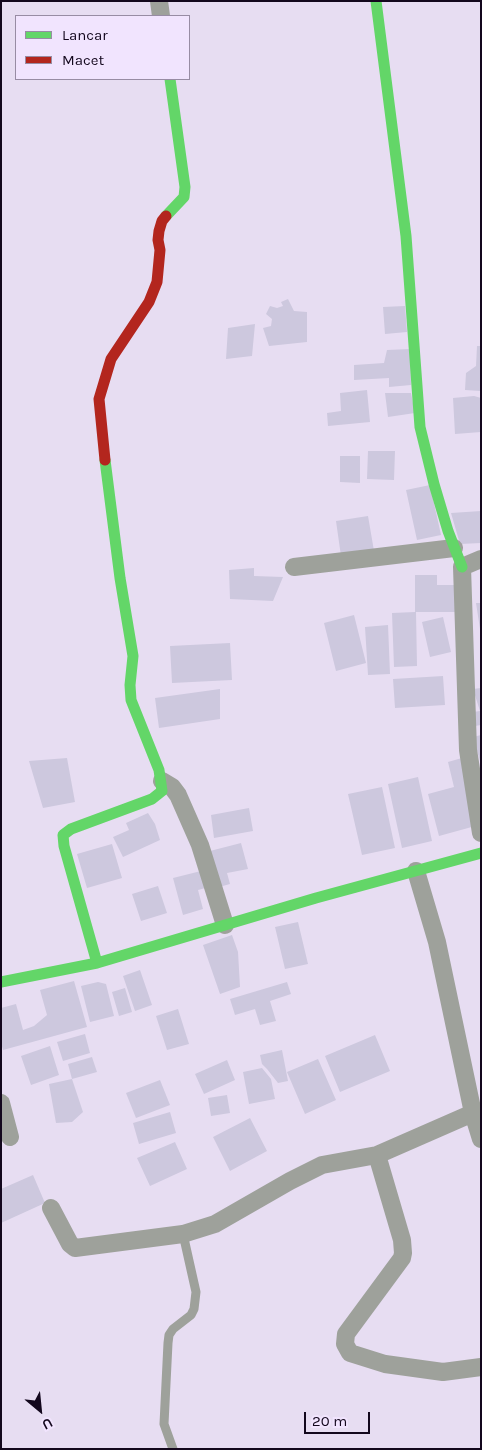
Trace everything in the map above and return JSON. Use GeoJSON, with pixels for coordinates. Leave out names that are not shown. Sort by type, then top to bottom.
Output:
{"type":"FeatureCollection","features":[{"type":"Feature","properties":{"kind":"street"},"geometry":{"type":"LineString","coordinates":[[159,1],[161,15]]}},
{"type":"Feature","properties":{"kind":"street"},"geometry":{"type":"LineString","coordinates":[[376,1],[406,236],[420,427],[432,475],[454,548],[462,567],[468,750],[481,832]]}},
{"type":"Feature","properties":{"kind":"street"},"geometry":{"type":"LineString","coordinates":[[97,963],[64,846],[63,835],[71,829],[152,799],[162,791],[162,780],[131,700],[130,685],[133,656],[120,578],[99,398],[111,359],[149,302],[157,282],[160,250],[158,231],[162,221],[184,197],[185,187],[170,80]]}},
{"type":"Feature","properties":{"kind":"street"},"geometry":{"type":"LineString","coordinates":[[294,567],[454,548]]}},
{"type":"Feature","properties":{"kind":"street"},"geometry":{"type":"LineString","coordinates":[[462,567],[481,559]]}},
{"type":"Feature","properties":{"kind":"street"},"geometry":{"type":"LineString","coordinates":[[162,780],[174,790],[196,836],[225,925]]}},
{"type":"Feature","properties":{"kind":"street"},"geometry":{"type":"LineString","coordinates":[[1,982],[97,963],[481,853]]}},
{"type":"Feature","properties":{"kind":"street"},"geometry":{"type":"LineString","coordinates":[[416,871],[437,942],[473,1113],[481,1139]]}},
{"type":"Feature","properties":{"kind":"street"},"geometry":{"type":"LineString","coordinates":[[1,1103],[10,1137]]}},
{"type":"Feature","properties":{"kind":"street"},"geometry":{"type":"LineString","coordinates":[[51,1208],[70,1244],[75,1248],[183,1234],[215,1224],[322,1165],[377,1155],[473,1113]]}},
{"type":"Feature","properties":{"kind":"street"},"geometry":{"type":"LineString","coordinates":[[377,1155],[402,1240],[404,1253],[346,1334],[345,1344],[350,1353],[385,1364],[443,1372],[481,1367]]}},
{"type":"Feature","properties":{"kind":"lane"},"geometry":{"type":"LineString","coordinates":[[173,1449],[164,1424],[169,1334],[172,1329],[191,1315],[194,1309],[196,1292],[183,1234]]}},
{"type":"Feature","properties":{"kind":"building"},"geometry":{"type":"Polygon","coordinates":[[[288,299],[294,311],[307,312],[307,342],[269,346],[263,328],[271,326],[272,319],[266,314],[270,306],[277,308],[283,306],[281,302],[288,299]]]}},
{"type":"Feature","properties":{"kind":"building"},"geometry":{"type":"Polygon","coordinates":[[[405,306],[407,332],[385,334],[383,307],[405,306]]]}},
{"type":"Feature","properties":{"kind":"building"},"geometry":{"type":"Polygon","coordinates":[[[255,324],[252,356],[226,359],[228,328],[255,324]]]}},
{"type":"Feature","properties":{"kind":"building"},"geometry":{"type":"Polygon","coordinates":[[[477,346],[481,346],[481,391],[465,390],[466,373],[476,366],[477,346]]]}},
{"type":"Feature","properties":{"kind":"building"},"geometry":{"type":"Polygon","coordinates":[[[410,349],[411,385],[389,387],[389,378],[354,380],[354,365],[384,363],[387,350],[410,349]]]}},
{"type":"Feature","properties":{"kind":"building"},"geometry":{"type":"Polygon","coordinates":[[[367,390],[370,422],[328,426],[327,413],[341,411],[340,393],[367,390]]]}},
{"type":"Feature","properties":{"kind":"building"},"geometry":{"type":"Polygon","coordinates":[[[385,393],[411,393],[415,413],[388,417],[385,393]]]}},
{"type":"Feature","properties":{"kind":"building"},"geometry":{"type":"Polygon","coordinates":[[[474,396],[481,398],[481,432],[455,434],[453,398],[474,396]]]}},
{"type":"Feature","properties":{"kind":"building"},"geometry":{"type":"Polygon","coordinates":[[[368,451],[395,451],[394,480],[367,479],[368,451]]]}},
{"type":"Feature","properties":{"kind":"building"},"geometry":{"type":"Polygon","coordinates":[[[340,456],[360,456],[360,483],[340,482],[340,456]]]}},
{"type":"Feature","properties":{"kind":"building"},"geometry":{"type":"Polygon","coordinates":[[[430,485],[441,535],[417,540],[406,490],[430,485]]]}},
{"type":"Feature","properties":{"kind":"building"},"geometry":{"type":"Polygon","coordinates":[[[481,511],[481,543],[460,544],[451,513],[481,511]]]}},
{"type":"Feature","properties":{"kind":"building"},"geometry":{"type":"Polygon","coordinates":[[[368,516],[374,551],[341,556],[336,521],[368,516]]]}},
{"type":"Feature","properties":{"kind":"building"},"geometry":{"type":"Polygon","coordinates":[[[254,568],[254,576],[283,577],[273,601],[230,599],[229,570],[254,568]]]}},
{"type":"Feature","properties":{"kind":"building"},"geometry":{"type":"Polygon","coordinates":[[[415,575],[437,575],[437,585],[455,585],[457,612],[416,612],[417,666],[394,667],[392,613],[415,612],[415,575]]]}},
{"type":"Feature","properties":{"kind":"building"},"geometry":{"type":"Polygon","coordinates":[[[476,603],[481,603],[481,629],[480,629],[476,603]]]}},
{"type":"Feature","properties":{"kind":"building"},"geometry":{"type":"Polygon","coordinates":[[[354,615],[366,663],[336,671],[324,623],[354,615]]]}},
{"type":"Feature","properties":{"kind":"building"},"geometry":{"type":"Polygon","coordinates":[[[443,617],[451,652],[430,657],[422,622],[443,617]]]}},
{"type":"Feature","properties":{"kind":"building"},"geometry":{"type":"Polygon","coordinates":[[[388,625],[390,674],[368,675],[365,627],[388,625]]]}},
{"type":"Feature","properties":{"kind":"building"},"geometry":{"type":"Polygon","coordinates":[[[230,643],[232,680],[172,683],[170,646],[230,643]]]}},
{"type":"Feature","properties":{"kind":"building"},"geometry":{"type":"Polygon","coordinates":[[[443,676],[445,705],[395,708],[393,679],[443,676]]]}},
{"type":"Feature","properties":{"kind":"building"},"geometry":{"type":"Polygon","coordinates":[[[481,688],[481,725],[475,726],[473,712],[480,711],[473,689],[481,688]]]}},
{"type":"Feature","properties":{"kind":"building"},"geometry":{"type":"Polygon","coordinates":[[[220,689],[220,719],[159,728],[155,698],[220,689]]]}},
{"type":"Feature","properties":{"kind":"building"},"geometry":{"type":"Polygon","coordinates":[[[481,735],[481,760],[480,761],[473,737],[481,735]]]}},
{"type":"Feature","properties":{"kind":"building"},"geometry":{"type":"Polygon","coordinates":[[[67,758],[75,802],[43,808],[29,761],[67,758]]]}},
{"type":"Feature","properties":{"kind":"building"},"geometry":{"type":"Polygon","coordinates":[[[462,758],[479,825],[439,836],[428,794],[454,787],[448,762],[462,758]]]}},
{"type":"Feature","properties":{"kind":"building"},"geometry":{"type":"Polygon","coordinates":[[[418,777],[432,841],[402,848],[388,784],[418,777]]]}},
{"type":"Feature","properties":{"kind":"building"},"geometry":{"type":"Polygon","coordinates":[[[382,787],[395,848],[362,855],[348,794],[382,787]]]}},
{"type":"Feature","properties":{"kind":"building"},"geometry":{"type":"Polygon","coordinates":[[[249,808],[253,831],[214,838],[211,815],[249,808]]]}},
{"type":"Feature","properties":{"kind":"building"},"geometry":{"type":"Polygon","coordinates":[[[148,813],[155,824],[160,840],[123,857],[113,837],[129,830],[126,823],[148,813]]]}},
{"type":"Feature","properties":{"kind":"building"},"geometry":{"type":"Polygon","coordinates":[[[241,843],[248,869],[227,873],[230,884],[219,887],[210,851],[241,843]]]}},
{"type":"Feature","properties":{"kind":"building"},"geometry":{"type":"Polygon","coordinates":[[[112,844],[122,878],[87,888],[77,854],[112,844]]]}},
{"type":"Feature","properties":{"kind":"building"},"geometry":{"type":"Polygon","coordinates":[[[205,870],[209,887],[198,890],[203,909],[183,915],[173,878],[205,870]]]}},
{"type":"Feature","properties":{"kind":"building"},"geometry":{"type":"Polygon","coordinates":[[[158,886],[167,913],[141,921],[132,894],[158,886]]]}},
{"type":"Feature","properties":{"kind":"building"},"geometry":{"type":"Polygon","coordinates":[[[298,922],[308,964],[285,969],[275,927],[298,922]]]}},
{"type":"Feature","properties":{"kind":"building"},"geometry":{"type":"Polygon","coordinates":[[[232,935],[238,952],[240,987],[220,994],[203,945],[232,935]]]}},
{"type":"Feature","properties":{"kind":"building"},"geometry":{"type":"Polygon","coordinates":[[[140,970],[152,1005],[135,1011],[123,976],[140,970]]]}},
{"type":"Feature","properties":{"kind":"building"},"geometry":{"type":"Polygon","coordinates":[[[74,981],[87,1027],[3,1050],[1,1043],[1,1008],[16,1004],[23,1030],[34,1026],[47,1015],[40,990],[74,981]]]}},
{"type":"Feature","properties":{"kind":"building"},"geometry":{"type":"Polygon","coordinates":[[[98,982],[106,984],[114,1016],[90,1022],[81,986],[98,982]]]}},
{"type":"Feature","properties":{"kind":"building"},"geometry":{"type":"Polygon","coordinates":[[[287,982],[291,994],[270,1001],[276,1021],[260,1025],[255,1009],[235,1015],[230,999],[287,982]]]}},
{"type":"Feature","properties":{"kind":"building"},"geometry":{"type":"Polygon","coordinates":[[[125,988],[132,1012],[119,1016],[112,992],[125,988]]]}},
{"type":"Feature","properties":{"kind":"building"},"geometry":{"type":"Polygon","coordinates":[[[178,1009],[189,1044],[167,1050],[156,1016],[178,1009]]]}},
{"type":"Feature","properties":{"kind":"building"},"geometry":{"type":"Polygon","coordinates":[[[85,1034],[90,1053],[63,1061],[57,1042],[85,1034]]]}},
{"type":"Feature","properties":{"kind":"building"},"geometry":{"type":"Polygon","coordinates":[[[375,1035],[390,1071],[340,1092],[325,1056],[375,1035]]]}},
{"type":"Feature","properties":{"kind":"building"},"geometry":{"type":"Polygon","coordinates":[[[50,1046],[59,1075],[31,1085],[21,1056],[50,1046]]]}},
{"type":"Feature","properties":{"kind":"building"},"geometry":{"type":"Polygon","coordinates":[[[282,1050],[288,1081],[278,1083],[262,1064],[260,1055],[282,1050]]]}},
{"type":"Feature","properties":{"kind":"building"},"geometry":{"type":"Polygon","coordinates":[[[92,1057],[97,1072],[72,1079],[68,1064],[92,1057]]]}},
{"type":"Feature","properties":{"kind":"building"},"geometry":{"type":"Polygon","coordinates":[[[318,1059],[336,1100],[305,1114],[287,1072],[318,1059]]]}},
{"type":"Feature","properties":{"kind":"building"},"geometry":{"type":"Polygon","coordinates":[[[227,1060],[235,1080],[204,1094],[195,1074],[227,1060]]]}},
{"type":"Feature","properties":{"kind":"building"},"geometry":{"type":"Polygon","coordinates":[[[262,1068],[271,1079],[275,1099],[249,1104],[243,1072],[262,1068]]]}},
{"type":"Feature","properties":{"kind":"building"},"geometry":{"type":"Polygon","coordinates":[[[72,1079],[83,1112],[72,1122],[56,1123],[49,1084],[72,1079]]]}},
{"type":"Feature","properties":{"kind":"building"},"geometry":{"type":"Polygon","coordinates":[[[160,1080],[170,1105],[136,1118],[126,1093],[160,1080]]]}},
{"type":"Feature","properties":{"kind":"building"},"geometry":{"type":"Polygon","coordinates":[[[227,1095],[230,1113],[211,1116],[208,1098],[227,1095]]]}},
{"type":"Feature","properties":{"kind":"building"},"geometry":{"type":"Polygon","coordinates":[[[170,1112],[176,1133],[139,1144],[133,1123],[170,1112]]]}},
{"type":"Feature","properties":{"kind":"building"},"geometry":{"type":"Polygon","coordinates":[[[250,1118],[267,1151],[230,1171],[213,1137],[250,1118]]]}},
{"type":"Feature","properties":{"kind":"building"},"geometry":{"type":"Polygon","coordinates":[[[175,1142],[187,1169],[150,1186],[137,1158],[175,1142]]]}},
{"type":"Feature","properties":{"kind":"building"},"geometry":{"type":"Polygon","coordinates":[[[33,1175],[45,1203],[1,1223],[1,1189],[33,1175]]]}},
{"type":"Feature","properties":{"kind":"traffic: fast"},"geometry":{"type":"LineString","coordinates":[[376,1],[406,236],[420,427],[448,531],[462,567]]}},
{"type":"Feature","properties":{"kind":"traffic: fast"},"geometry":{"type":"LineString","coordinates":[[166,216],[184,197],[185,187],[170,80]]}},
{"type":"Feature","properties":{"kind":"traffic: fast"},"geometry":{"type":"LineString","coordinates":[[97,963],[64,846],[63,835],[71,829],[152,799],[162,791],[159,770],[131,700],[130,685],[133,656],[120,578],[105,460]]}},
{"type":"Feature","properties":{"kind":"traffic: fast"},"geometry":{"type":"LineString","coordinates":[[1,982],[97,963],[316,898],[481,853]]}},
{"type":"Feature","properties":{"kind":"traffic: jam"},"geometry":{"type":"LineString","coordinates":[[105,460],[99,399],[111,359],[149,302],[157,282],[160,250],[159,231],[162,221],[166,216]]}}]}
